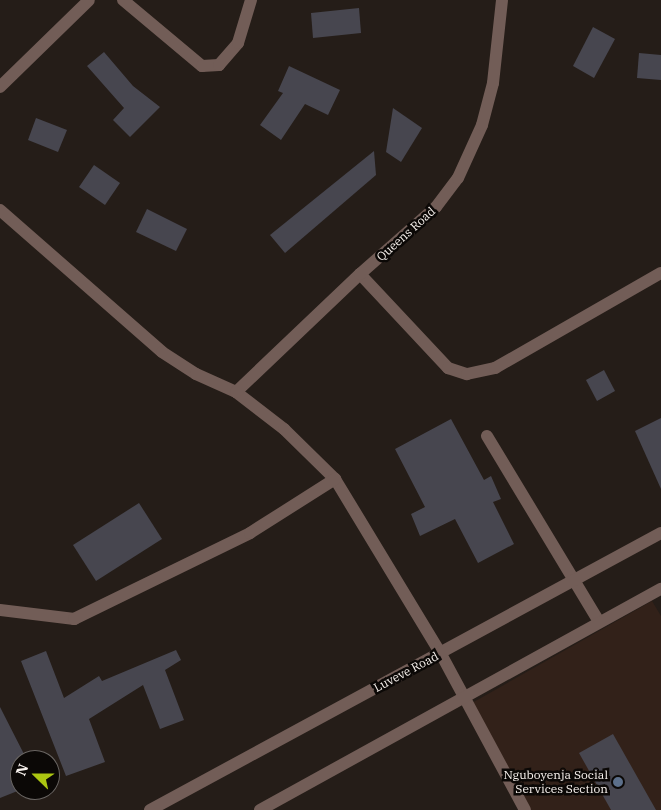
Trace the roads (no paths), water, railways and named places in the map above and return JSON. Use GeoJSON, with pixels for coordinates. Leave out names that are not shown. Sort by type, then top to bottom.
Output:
{"type":"FeatureCollection","features":[{"type":"Feature","properties":{"kind":"street"},"geometry":{"type":"LineString","coordinates":[[0,86],[89,0]]}},
{"type":"Feature","properties":{"kind":"street"},"geometry":{"type":"LineString","coordinates":[[123,0],[202,66],[219,65],[238,43],[251,0]]}},
{"type":"Feature","properties":{"kind":"street","name":"Queens Road"},"geometry":{"type":"LineString","coordinates":[[236,392],[360,274],[436,208],[458,178],[482,125],[493,83],[502,0]]}},
{"type":"Feature","properties":{"kind":"street"},"geometry":{"type":"LineString","coordinates":[[0,210],[162,352],[196,374],[236,392],[284,429],[335,480],[440,654],[525,810]]}},
{"type":"Feature","properties":{"kind":"street"},"geometry":{"type":"LineString","coordinates":[[360,274],[448,368],[467,374],[495,368],[661,273]]}},
{"type":"Feature","properties":{"kind":"street"},"geometry":{"type":"LineString","coordinates":[[487,436],[575,578],[599,622]]}},
{"type":"Feature","properties":{"kind":"street"},"geometry":{"type":"LineString","coordinates":[[0,610],[74,618],[250,533],[335,480]]}},
{"type":"Feature","properties":{"kind":"street","name":"Luveve Road"},"geometry":{"type":"LineString","coordinates":[[150,810],[661,533]]}},
{"type":"Feature","properties":{"kind":"street"},"geometry":{"type":"LineString","coordinates":[[260,810],[462,696],[661,589]]}},
{"type":"Feature","properties":{"kind":"place","name":"Nguboyenja Social Services Section"},"geometry":{"type":"Point","coordinates":[618,782]}}]}
